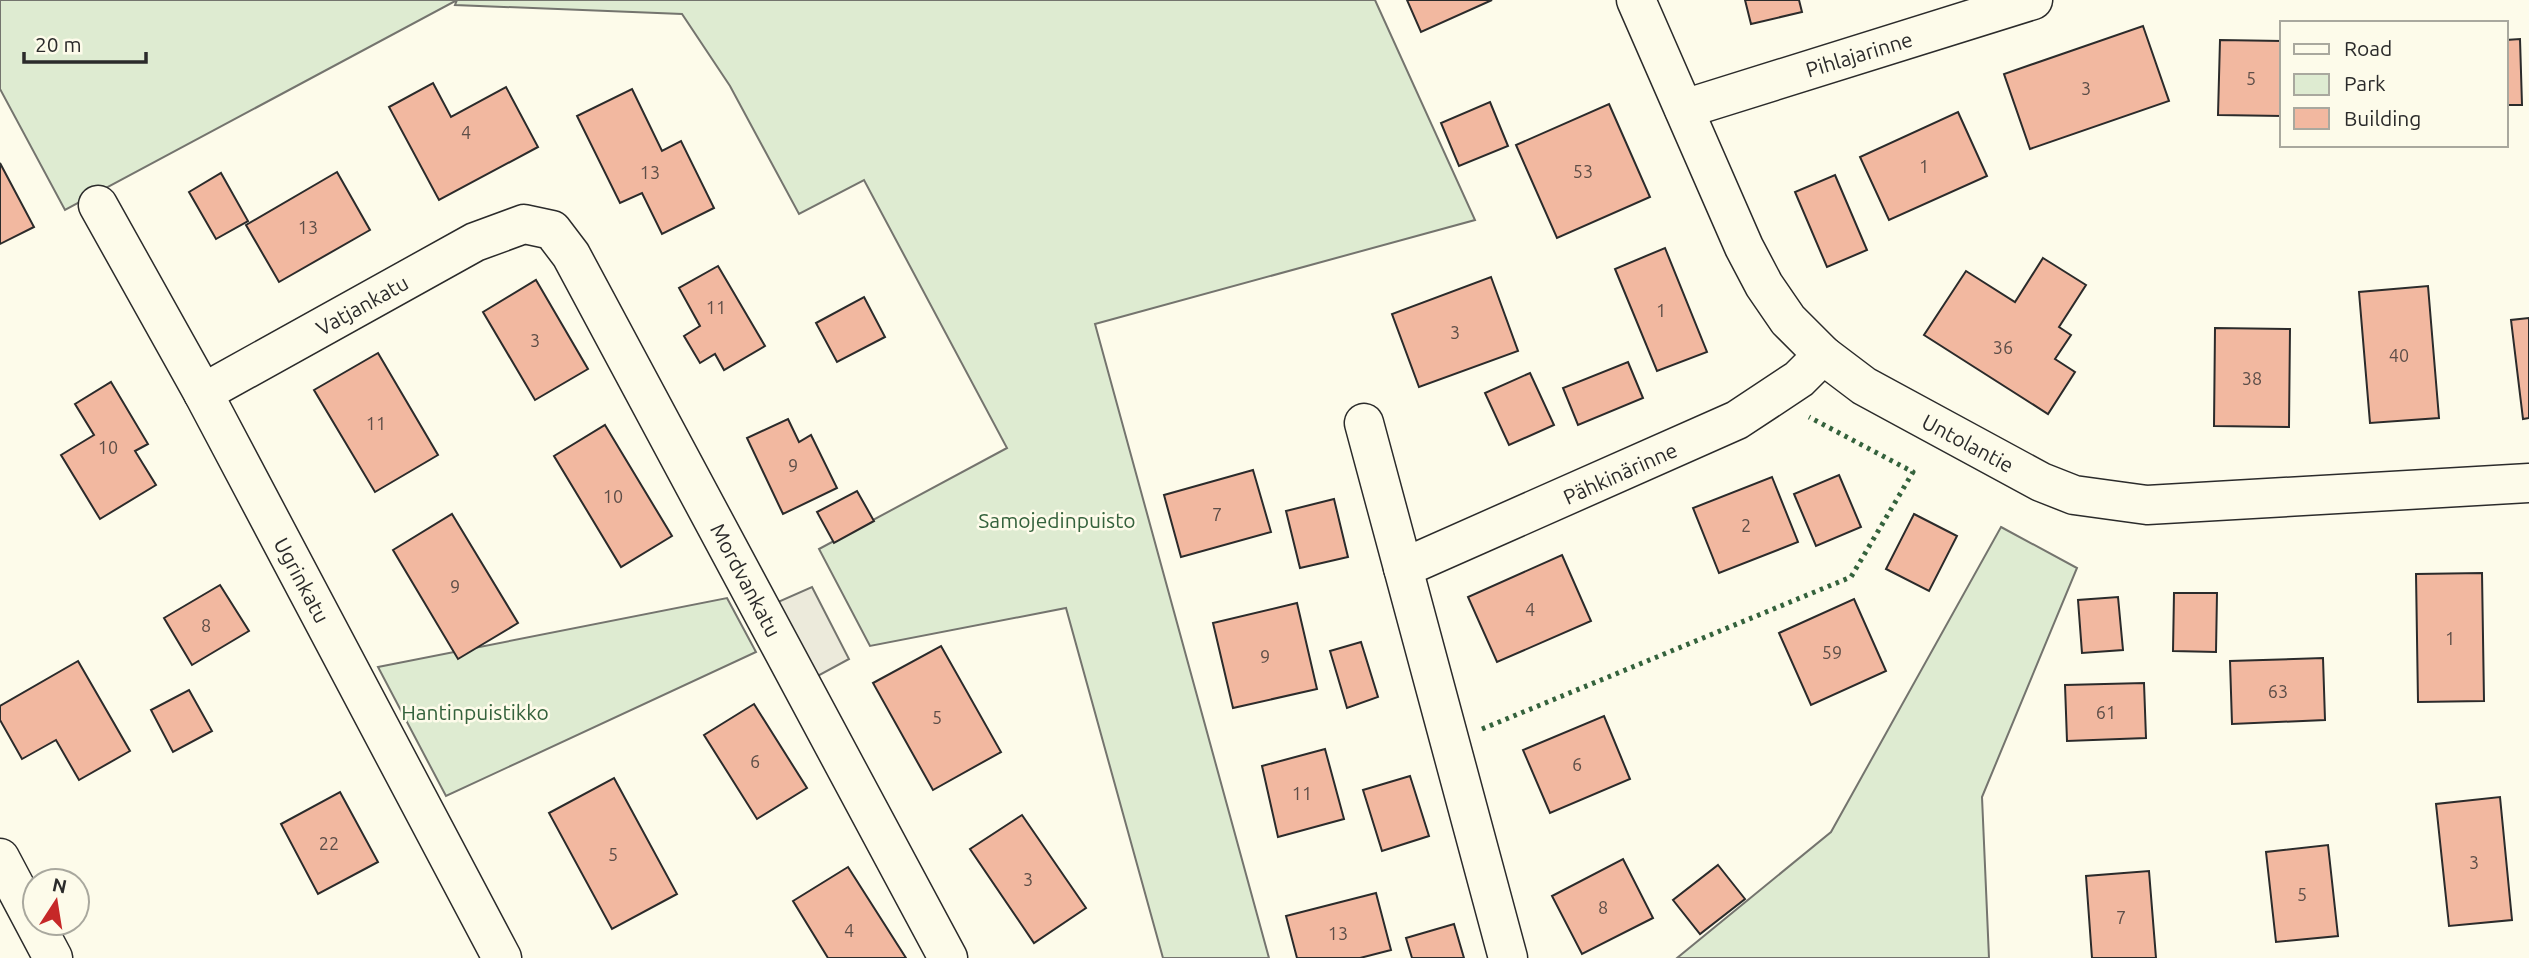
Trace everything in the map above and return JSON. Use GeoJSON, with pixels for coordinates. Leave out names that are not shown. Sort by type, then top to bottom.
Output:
{"type":"FeatureCollection","features":[{"type":"Feature","properties":{"kind":"street","name":"Untolantie"},"geometry":{"type":"LineString","coordinates":[[1636,0],[1744,247],[1764,285],[1788,320],[1824,355],[1864,386],[2041,482],[2074,495],[2147,505],[2529,483]]}},
{"type":"Feature","properties":{"kind":"street","name":"Pihlajarinne"},"geometry":{"type":"LineString","coordinates":[[1684,109],[2033,0]]}},
{"type":"Feature","properties":{"kind":"street","name":"Ugrinkatu"},"geometry":{"type":"LineString","coordinates":[[98,205],[203,393],[502,958]]}},
{"type":"Feature","properties":{"kind":"street","name":"Vatjankatu"},"geometry":{"type":"LineString","coordinates":[[203,393],[475,242],[524,224]]}},
{"type":"Feature","properties":{"kind":"street","name":"Mordvankatu"},"geometry":{"type":"LineString","coordinates":[[524,224],[552,230],[571,254],[948,958]]}},
{"type":"Feature","properties":{"kind":"street","name":"Pähkinärinne"},"geometry":{"type":"LineString","coordinates":[[1403,568],[1737,420],[1798,379],[1824,355]]}},
{"type":"Feature","properties":{"kind":"street"},"geometry":{"type":"LineString","coordinates":[[1364,423],[1508,958]]}},
{"type":"Feature","properties":{"kind":"street"},"geometry":{"type":"LineString","coordinates":[[0,858],[53,958]]}},
{"type":"Feature","properties":{"kind":"green space"},"geometry":{"type":"Polygon","coordinates":[[[0,0],[457,0],[65,210],[0,89],[0,0]]]}},
{"type":"Feature","properties":{"kind":"green space","name":"Samojedinpuisto"},"geometry":{"type":"Polygon","coordinates":[[[457,0],[1375,0],[1475,220],[1095,324],[1269,958],[1163,958],[1066,608],[870,646],[819,549],[1007,448],[864,180],[799,214],[730,86],[682,14],[455,5],[457,0]]]}},
{"type":"Feature","properties":{"kind":"green space"},"geometry":{"type":"Polygon","coordinates":[[[2001,527],[2077,568],[1982,797],[1989,958],[1677,958],[1831,832],[2001,527]]]}},
{"type":"Feature","properties":{"kind":"green space","name":"Hantinpuistikko"},"geometry":{"type":"Polygon","coordinates":[[[727,598],[756,652],[446,796],[378,667],[727,598]]]}},
{"type":"Feature","properties":{"kind":"shaded area"},"geometry":{"type":"Polygon","coordinates":[[[812,587],[849,659],[803,684],[762,609],[812,587]]]}},
{"type":"Feature","properties":{"kind":"building"},"geometry":{"type":"Polygon","coordinates":[[[1407,0],[1492,0],[1421,32],[1407,0]]]}},
{"type":"Feature","properties":{"kind":"building"},"geometry":{"type":"Polygon","coordinates":[[[1745,0],[1799,0],[1802,12],[1751,24],[1745,0]]]}},
{"type":"Feature","properties":{"kind":"building"},"geometry":{"type":"Polygon","coordinates":[[[2143,26],[2169,101],[2030,149],[2004,74],[2143,26]]]}},
{"type":"Feature","properties":{"kind":"building"},"geometry":{"type":"Polygon","coordinates":[[[2520,39],[2522,105],[2508,105],[2508,40],[2520,39]]]}},
{"type":"Feature","properties":{"kind":"building"},"geometry":{"type":"Polygon","coordinates":[[[2220,40],[2280,41],[2280,116],[2218,115],[2220,40]]]}},
{"type":"Feature","properties":{"kind":"building"},"geometry":{"type":"Polygon","coordinates":[[[433,83],[451,117],[506,87],[538,147],[439,200],[389,107],[433,83]]]}},
{"type":"Feature","properties":{"kind":"building"},"geometry":{"type":"Polygon","coordinates":[[[632,89],[662,151],[681,141],[714,208],[662,234],[642,193],[620,203],[577,116],[632,89]]]}},
{"type":"Feature","properties":{"kind":"building"},"geometry":{"type":"Polygon","coordinates":[[[1490,102],[1508,146],[1459,166],[1441,123],[1490,102]]]}},
{"type":"Feature","properties":{"kind":"building"},"geometry":{"type":"Polygon","coordinates":[[[1609,104],[1650,197],[1557,238],[1516,145],[1609,104]]]}},
{"type":"Feature","properties":{"kind":"building"},"geometry":{"type":"Polygon","coordinates":[[[1958,112],[1987,176],[1889,220],[1860,157],[1958,112]]]}},
{"type":"Feature","properties":{"kind":"building"},"geometry":{"type":"Polygon","coordinates":[[[0,163],[34,227],[0,244],[0,163]]]}},
{"type":"Feature","properties":{"kind":"building"},"geometry":{"type":"Polygon","coordinates":[[[337,172],[370,230],[279,282],[246,225],[337,172]]]}},
{"type":"Feature","properties":{"kind":"building"},"geometry":{"type":"Polygon","coordinates":[[[221,173],[248,221],[216,239],[189,192],[221,173]]]}},
{"type":"Feature","properties":{"kind":"building"},"geometry":{"type":"Polygon","coordinates":[[[1835,175],[1867,250],[1827,267],[1795,192],[1835,175]]]}},
{"type":"Feature","properties":{"kind":"building"},"geometry":{"type":"Polygon","coordinates":[[[1665,248],[1707,352],[1657,371],[1615,269],[1665,248]]]}},
{"type":"Feature","properties":{"kind":"building"},"geometry":{"type":"Polygon","coordinates":[[[2043,258],[2086,285],[2059,327],[2071,335],[2055,359],[2075,372],[2048,414],[1924,335],[1966,271],[2015,302],[2043,258]]]}},
{"type":"Feature","properties":{"kind":"building"},"geometry":{"type":"Polygon","coordinates":[[[718,266],[765,346],[724,370],[715,354],[700,363],[684,336],[700,326],[679,288],[718,266]]]}},
{"type":"Feature","properties":{"kind":"building"},"geometry":{"type":"Polygon","coordinates":[[[1491,277],[1518,351],[1419,387],[1392,314],[1491,277]]]}},
{"type":"Feature","properties":{"kind":"building"},"geometry":{"type":"Polygon","coordinates":[[[536,280],[588,369],[535,400],[483,312],[536,280]]]}},
{"type":"Feature","properties":{"kind":"building"},"geometry":{"type":"Polygon","coordinates":[[[2428,286],[2439,418],[2370,423],[2359,292],[2428,286]]]}},
{"type":"Feature","properties":{"kind":"building"},"geometry":{"type":"Polygon","coordinates":[[[864,297],[885,337],[837,362],[816,323],[864,297]]]}},
{"type":"Feature","properties":{"kind":"building"},"geometry":{"type":"Polygon","coordinates":[[[2529,318],[2529,418],[2523,419],[2511,320],[2529,318]]]}},
{"type":"Feature","properties":{"kind":"building"},"geometry":{"type":"Polygon","coordinates":[[[2215,328],[2290,329],[2289,427],[2214,426],[2215,328]]]}},
{"type":"Feature","properties":{"kind":"building"},"geometry":{"type":"Polygon","coordinates":[[[378,353],[438,455],[375,492],[314,390],[378,353]]]}},
{"type":"Feature","properties":{"kind":"building"},"geometry":{"type":"Polygon","coordinates":[[[1628,362],[1643,398],[1578,425],[1563,388],[1628,362]]]}},
{"type":"Feature","properties":{"kind":"building"},"geometry":{"type":"Polygon","coordinates":[[[1530,373],[1554,425],[1509,445],[1485,393],[1530,373]]]}},
{"type":"Feature","properties":{"kind":"building"},"geometry":{"type":"Polygon","coordinates":[[[111,382],[148,444],[135,451],[156,485],[100,519],[61,455],[94,435],[75,404],[111,382]]]}},
{"type":"Feature","properties":{"kind":"building"},"geometry":{"type":"Polygon","coordinates":[[[788,419],[799,442],[811,435],[837,488],[783,514],[747,438],[788,419]]]}},
{"type":"Feature","properties":{"kind":"building"},"geometry":{"type":"Polygon","coordinates":[[[605,425],[672,536],[621,567],[554,456],[605,425]]]}},
{"type":"Feature","properties":{"kind":"building"},"geometry":{"type":"Polygon","coordinates":[[[1253,470],[1271,532],[1181,557],[1164,495],[1253,470]]]}},
{"type":"Feature","properties":{"kind":"building"},"geometry":{"type":"Polygon","coordinates":[[[1839,475],[1861,527],[1816,546],[1794,494],[1839,475]]]}},
{"type":"Feature","properties":{"kind":"building"},"geometry":{"type":"Polygon","coordinates":[[[1772,477],[1798,542],[1719,573],[1693,508],[1772,477]]]}},
{"type":"Feature","properties":{"kind":"building"},"geometry":{"type":"Polygon","coordinates":[[[857,491],[874,521],[834,543],[817,512],[857,491]]]}},
{"type":"Feature","properties":{"kind":"building"},"geometry":{"type":"Polygon","coordinates":[[[1334,499],[1348,557],[1300,568],[1286,511],[1334,499]]]}},
{"type":"Feature","properties":{"kind":"building"},"geometry":{"type":"Polygon","coordinates":[[[452,514],[518,623],[458,659],[393,550],[452,514]]]}},
{"type":"Feature","properties":{"kind":"building"},"geometry":{"type":"Polygon","coordinates":[[[1914,514],[1957,536],[1929,591],[1886,569],[1914,514]]]}},
{"type":"Feature","properties":{"kind":"building"},"geometry":{"type":"Polygon","coordinates":[[[1562,555],[1591,621],[1497,662],[1468,597],[1562,555]]]}},
{"type":"Feature","properties":{"kind":"building"},"geometry":{"type":"Polygon","coordinates":[[[2482,573],[2484,701],[2418,702],[2416,574],[2482,573]]]}},
{"type":"Feature","properties":{"kind":"building"},"geometry":{"type":"Polygon","coordinates":[[[220,585],[249,631],[192,665],[164,618],[220,585]]]}},
{"type":"Feature","properties":{"kind":"building"},"geometry":{"type":"Polygon","coordinates":[[[2174,593],[2217,593],[2216,652],[2173,651],[2174,593]]]}},
{"type":"Feature","properties":{"kind":"building"},"geometry":{"type":"Polygon","coordinates":[[[2118,597],[2123,650],[2082,653],[2078,600],[2118,597]]]}},
{"type":"Feature","properties":{"kind":"building"},"geometry":{"type":"Polygon","coordinates":[[[1854,599],[1886,671],[1811,705],[1779,633],[1854,599]]]}},
{"type":"Feature","properties":{"kind":"building"},"geometry":{"type":"Polygon","coordinates":[[[1297,603],[1317,689],[1233,708],[1213,623],[1297,603]]]}},
{"type":"Feature","properties":{"kind":"building"},"geometry":{"type":"Polygon","coordinates":[[[1361,642],[1378,697],[1347,708],[1330,651],[1361,642]]]}},
{"type":"Feature","properties":{"kind":"building"},"geometry":{"type":"Polygon","coordinates":[[[941,646],[1001,752],[933,790],[873,683],[941,646]]]}},
{"type":"Feature","properties":{"kind":"building"},"geometry":{"type":"Polygon","coordinates":[[[2323,658],[2325,720],[2232,724],[2230,661],[2323,658]]]}},
{"type":"Feature","properties":{"kind":"building"},"geometry":{"type":"Polygon","coordinates":[[[78,661],[130,751],[79,780],[56,740],[22,759],[0,720],[0,706],[78,661]]]}},
{"type":"Feature","properties":{"kind":"building"},"geometry":{"type":"Polygon","coordinates":[[[2144,683],[2146,738],[2067,741],[2065,685],[2144,683]]]}},
{"type":"Feature","properties":{"kind":"building"},"geometry":{"type":"Polygon","coordinates":[[[189,690],[212,731],[173,752],[151,710],[189,690]]]}},
{"type":"Feature","properties":{"kind":"building"},"geometry":{"type":"Polygon","coordinates":[[[754,704],[807,788],[757,819],[704,735],[754,704]]]}},
{"type":"Feature","properties":{"kind":"building"},"geometry":{"type":"Polygon","coordinates":[[[1604,716],[1630,779],[1550,813],[1523,750],[1604,716]]]}},
{"type":"Feature","properties":{"kind":"building"},"geometry":{"type":"Polygon","coordinates":[[[1325,749],[1344,819],[1278,837],[1262,766],[1325,749]]]}},
{"type":"Feature","properties":{"kind":"building"},"geometry":{"type":"Polygon","coordinates":[[[1410,776],[1429,836],[1382,851],[1363,790],[1410,776]]]}},
{"type":"Feature","properties":{"kind":"building"},"geometry":{"type":"Polygon","coordinates":[[[614,778],[677,894],[612,929],[549,813],[614,778]]]}},
{"type":"Feature","properties":{"kind":"building"},"geometry":{"type":"Polygon","coordinates":[[[340,792],[378,862],[318,894],[281,824],[340,792]]]}},
{"type":"Feature","properties":{"kind":"building"},"geometry":{"type":"Polygon","coordinates":[[[2500,797],[2512,920],[2449,926],[2436,804],[2500,797]]]}},
{"type":"Feature","properties":{"kind":"building"},"geometry":{"type":"Polygon","coordinates":[[[1022,815],[1086,908],[1034,943],[970,849],[1022,815]]]}},
{"type":"Feature","properties":{"kind":"building"},"geometry":{"type":"Polygon","coordinates":[[[2328,845],[2338,936],[2276,942],[2266,852],[2328,845]]]}},
{"type":"Feature","properties":{"kind":"building"},"geometry":{"type":"Polygon","coordinates":[[[1623,859],[1653,918],[1582,954],[1552,896],[1623,859]]]}},
{"type":"Feature","properties":{"kind":"building"},"geometry":{"type":"Polygon","coordinates":[[[1718,865],[1745,899],[1700,934],[1673,900],[1718,865]]]}},
{"type":"Feature","properties":{"kind":"building"},"geometry":{"type":"Polygon","coordinates":[[[848,867],[906,958],[828,958],[793,901],[848,867]]]}},
{"type":"Feature","properties":{"kind":"building"},"geometry":{"type":"Polygon","coordinates":[[[2149,871],[2156,958],[2092,958],[2086,876],[2149,871]]]}},
{"type":"Feature","properties":{"kind":"building"},"geometry":{"type":"Polygon","coordinates":[[[1376,893],[1391,950],[1360,958],[1297,958],[1286,916],[1376,893]]]}},
{"type":"Feature","properties":{"kind":"building"},"geometry":{"type":"Polygon","coordinates":[[[1454,924],[1464,958],[1412,958],[1406,938],[1454,924]]]}},
{"type":"Feature","properties":{"kind":"hedge"},"geometry":{"type":"LineString","coordinates":[[1482,729],[1851,577],[1913,472],[1809,417]]}}]}
